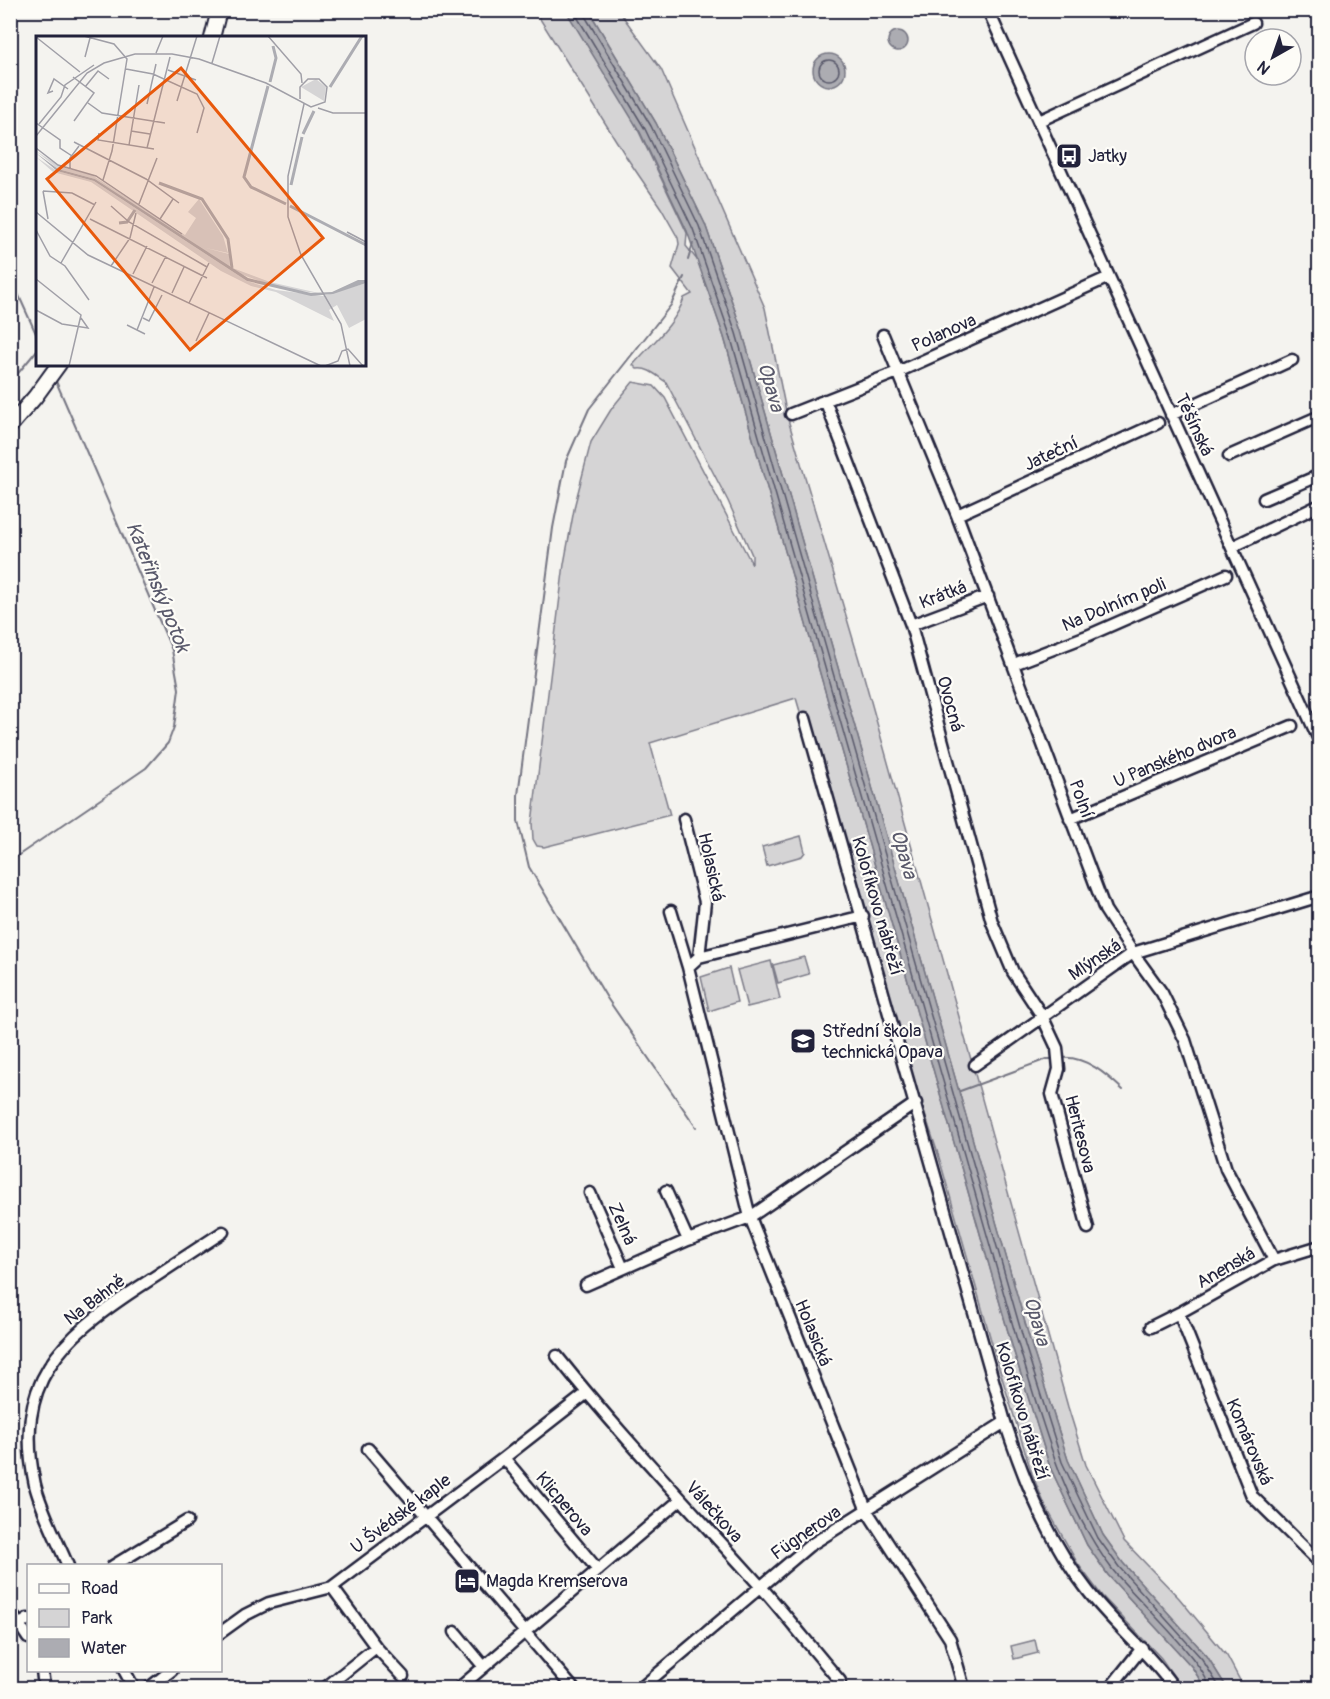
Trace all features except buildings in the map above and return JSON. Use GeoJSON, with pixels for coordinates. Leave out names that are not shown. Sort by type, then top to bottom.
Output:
{"type":"FeatureCollection","features":[{"type":"Feature","properties":{"kind":"main road"},"geometry":{"type":"LineString","coordinates":[[212,36],[219,10]]}},
{"type":"Feature","properties":{"kind":"main road"},"geometry":{"type":"LineString","coordinates":[[10,426],[35,398],[58,366]]}},
{"type":"Feature","properties":{"kind":"street","name":"Těšínská"},"geometry":{"type":"LineString","coordinates":[[988,10],[1320,742]]}},
{"type":"Feature","properties":{"kind":"street"},"geometry":{"type":"LineString","coordinates":[[1039,121],[1253,22]]}},
{"type":"Feature","properties":{"kind":"street","name":"Polanova"},"geometry":{"type":"LineString","coordinates":[[790,414],[900,371],[1109,277]]}},
{"type":"Feature","properties":{"kind":"street","name":"Polní"},"geometry":{"type":"LineString","coordinates":[[883,335],[900,371],[957,515],[1105,910],[1162,993],[1185,1040],[1226,1169],[1274,1260]]}},
{"type":"Feature","properties":{"kind":"street"},"geometry":{"type":"LineString","coordinates":[[1171,415],[1292,360]]}},
{"type":"Feature","properties":{"kind":"street","name":"Ovocná"},"geometry":{"type":"LineString","coordinates":[[825,400],[911,625],[992,922],[1014,972],[1042,1016]]}},
{"type":"Feature","properties":{"kind":"street"},"geometry":{"type":"LineString","coordinates":[[1229,456],[1320,416]]}},
{"type":"Feature","properties":{"kind":"street","name":"Jateční"},"geometry":{"type":"LineString","coordinates":[[957,515],[1158,423]]}},
{"type":"Feature","properties":{"kind":"street"},"geometry":{"type":"LineString","coordinates":[[1264,499],[1320,475]]}},
{"type":"Feature","properties":{"kind":"street"},"geometry":{"type":"LineString","coordinates":[[1232,547],[1320,506]]}},
{"type":"Feature","properties":{"kind":"street","name":"Na Dolním poli"},"geometry":{"type":"LineString","coordinates":[[1014,664],[1087,636],[1226,575]]}},
{"type":"Feature","properties":{"kind":"street","name":"Krátká"},"geometry":{"type":"LineString","coordinates":[[911,625],[988,596]]}},
{"type":"Feature","properties":{"kind":"street","name":"Kolofíkovo nábřeží"},"geometry":{"type":"LineString","coordinates":[[805,718],[1005,1422],[1024,1479],[1038,1512],[1068,1564],[1089,1593],[1142,1648],[1174,1689]]}},
{"type":"Feature","properties":{"kind":"street","name":"U Panského dvora"},"geometry":{"type":"LineString","coordinates":[[1070,819],[1292,726]]}},
{"type":"Feature","properties":{"kind":"street","name":"Holasická"},"geometry":{"type":"LineString","coordinates":[[684,819],[705,902],[699,957]]}},
{"type":"Feature","properties":{"kind":"street","name":"Mlýnská"},"geometry":{"type":"LineString","coordinates":[[975,1065],[1133,953],[1320,896]]}},
{"type":"Feature","properties":{"kind":"street","name":"Holasická"},"geometry":{"type":"LineString","coordinates":[[671,911],[688,968],[750,1217],[867,1511],[950,1639],[964,1689]]}},
{"type":"Feature","properties":{"kind":"street"},"geometry":{"type":"LineString","coordinates":[[688,968],[699,957],[863,916]]}},
{"type":"Feature","properties":{"kind":"street","name":"Heritesova"},"geometry":{"type":"LineString","coordinates":[[1042,1016],[1057,1048],[1059,1069],[1052,1094],[1088,1228]]}},
{"type":"Feature","properties":{"kind":"street"},"geometry":{"type":"LineString","coordinates":[[750,1217],[916,1103]]}},
{"type":"Feature","properties":{"kind":"street"},"geometry":{"type":"LineString","coordinates":[[666,1191],[688,1240]]}},
{"type":"Feature","properties":{"kind":"street","name":"Zelná"},"geometry":{"type":"LineString","coordinates":[[590,1193],[623,1268]]}},
{"type":"Feature","properties":{"kind":"street","name":"Zelná"},"geometry":{"type":"LineString","coordinates":[[586,1285],[688,1240],[750,1217]]}},
{"type":"Feature","properties":{"kind":"street","name":"Na Bahně"},"geometry":{"type":"LineString","coordinates":[[67,1564],[36,1487],[32,1462],[31,1412],[41,1382],[64,1345],[100,1312],[223,1232]]}},
{"type":"Feature","properties":{"kind":"street","name":"Anenská"},"geometry":{"type":"LineString","coordinates":[[1151,1327],[1274,1260],[1320,1246]]}},
{"type":"Feature","properties":{"kind":"street","name":"Komárovská"},"geometry":{"type":"LineString","coordinates":[[1179,1313],[1252,1496],[1320,1563]]}},
{"type":"Feature","properties":{"kind":"street","name":"Válečkova"},"geometry":{"type":"LineString","coordinates":[[557,1356],[680,1500],[761,1587],[840,1681],[831,1689]]}},
{"type":"Feature","properties":{"kind":"street","name":"U Švédské kaple"},"geometry":{"type":"LineString","coordinates":[[222,1632],[245,1615],[269,1603],[332,1587],[587,1393]]}},
{"type":"Feature","properties":{"kind":"street","name":"Fügnerova"},"geometry":{"type":"LineString","coordinates":[[641,1689],[809,1546],[1005,1422]]}},
{"type":"Feature","properties":{"kind":"street"},"geometry":{"type":"LineString","coordinates":[[368,1449],[573,1689]]}},
{"type":"Feature","properties":{"kind":"street","name":"Klicperova"},"geometry":{"type":"LineString","coordinates":[[504,1458],[598,1570]]}},
{"type":"Feature","properties":{"kind":"street"},"geometry":{"type":"LineString","coordinates":[[459,1689],[680,1500]]}},
{"type":"Feature","properties":{"kind":"street"},"geometry":{"type":"LineString","coordinates":[[116,1564],[187,1521]]}},
{"type":"Feature","properties":{"kind":"street"},"geometry":{"type":"LineString","coordinates":[[332,1587],[376,1647],[403,1676]]}},
{"type":"Feature","properties":{"kind":"street"},"geometry":{"type":"LineString","coordinates":[[10,1611],[20,1625]]}},
{"type":"Feature","properties":{"kind":"street"},"geometry":{"type":"LineString","coordinates":[[454,1632],[484,1667]]}},
{"type":"Feature","properties":{"kind":"street"},"geometry":{"type":"LineString","coordinates":[[326,1689],[376,1647]]}},
{"type":"Feature","properties":{"kind":"street"},"geometry":{"type":"LineString","coordinates":[[1110,1689],[1142,1648]]}},
{"type":"Feature","properties":{"kind":"street"},"geometry":{"type":"LineString","coordinates":[[42,1672],[44,1689]]}},
{"type":"Feature","properties":{"kind":"street"},"geometry":{"type":"LineString","coordinates":[[125,1672],[134,1689]]}},
{"type":"Feature","properties":{"kind":"street"},"geometry":{"type":"LineString","coordinates":[[148,1689],[171,1672]]}},
{"type":"Feature","properties":{"kind":"green space"},"geometry":{"type":"Polygon","coordinates":[[[567,10],[630,113],[687,233],[686,246],[698,261],[724,337],[1013,1349],[1050,1467],[1087,1545],[1108,1575],[1192,1667],[1205,1688],[1182,1688],[1161,1658],[1102,1596],[1078,1564],[1045,1505],[1032,1474],[938,1154],[861,920],[796,698],[650,743],[670,815],[544,847],[537,846],[533,839],[532,823],[564,564],[575,504],[591,442],[612,408],[633,382],[654,386],[665,398],[752,564],[752,555],[728,501],[666,382],[652,372],[637,369],[633,365],[669,325],[684,298],[692,294],[672,268],[679,244],[678,238],[535,11],[567,10]]]}},
{"type":"Feature","properties":{"kind":"green space"},"geometry":{"type":"Polygon","coordinates":[[[589,11],[619,11],[661,69],[765,308],[787,416],[863,673],[1086,1465],[1124,1541],[1179,1598],[1227,1656],[1244,1688],[1227,1688],[1207,1656],[1123,1563],[1103,1535],[1068,1460],[1031,1344],[742,331],[705,224],[656,123],[589,11]]]}},
{"type":"Feature","properties":{"kind":"green space"},"geometry":{"type":"Polygon","coordinates":[[[801,836],[805,852],[802,856],[767,866],[762,847],[801,836]]]}},
{"type":"Feature","properties":{"kind":"green space"},"geometry":{"type":"Polygon","coordinates":[[[804,957],[809,974],[778,983],[773,965],[804,957]]]}},
{"type":"Feature","properties":{"kind":"green space"},"geometry":{"type":"Polygon","coordinates":[[[771,961],[780,999],[747,1007],[737,970],[771,961]]]}},
{"type":"Feature","properties":{"kind":"green space"},"geometry":{"type":"Polygon","coordinates":[[[729,968],[737,1002],[709,1011],[701,977],[729,968]]]}},
{"type":"Feature","properties":{"kind":"green space"},"geometry":{"type":"Polygon","coordinates":[[[1035,1640],[1038,1653],[1014,1659],[1011,1646],[1035,1640]]]}},
{"type":"Feature","properties":{"kind":"water"},"geometry":{"type":"Polygon","coordinates":[[[566,11],[589,11],[656,123],[705,224],[742,331],[1031,1344],[1068,1460],[1103,1535],[1123,1563],[1207,1656],[1227,1688],[1205,1688],[1192,1667],[1108,1575],[1087,1545],[1050,1467],[1013,1349],[724,337],[687,231],[640,132],[566,11]]]}},
{"type":"Feature","properties":{"kind":"water"},"geometry":{"type":"Polygon","coordinates":[[[898,31],[905,34],[908,41],[905,48],[898,51],[891,48],[888,41],[891,34],[898,31]]]}},
{"type":"Feature","properties":{"kind":"water"},"geometry":{"type":"Polygon","coordinates":[[[829,54],[840,59],[845,70],[840,81],[829,86],[818,81],[813,70],[818,59],[829,54]]]}},
{"type":"Feature","properties":{"kind":"waterway"},"geometry":{"type":"LineString","coordinates":[[688,260],[693,243]]}},
{"type":"Feature","properties":{"kind":"waterway","name":"Kateřinský potok"},"geometry":{"type":"LineString","coordinates":[[10,276],[36,334]]}},
{"type":"Feature","properties":{"kind":"waterway"},"geometry":{"type":"LineString","coordinates":[[684,277],[671,305],[589,409],[566,461],[553,528],[518,795],[518,821],[529,867],[607,998],[696,1127]]}},
{"type":"Feature","properties":{"kind":"waterway"},"geometry":{"type":"LineString","coordinates":[[10,383],[36,351]]}},
{"type":"Feature","properties":{"kind":"waterway","name":"Kateřinský potok"},"geometry":{"type":"LineString","coordinates":[[10,861],[146,768],[168,743],[174,727],[179,689],[172,650],[55,379]]}},
{"type":"Feature","properties":{"kind":"waterway"},"geometry":{"type":"LineString","coordinates":[[1062,1058],[1088,1063],[1123,1090]]}},
{"type":"Feature","properties":{"kind":"waterway"},"geometry":{"type":"LineString","coordinates":[[960,1091],[1047,1059],[1053,1059]]}},
{"type":"Feature","properties":{"kind":"place","name":"Jatky"},"geometry":{"type":"Point","coordinates":[1069,156]}},
{"type":"Feature","properties":{"kind":"place","name":"Střední škola technická Opava"},"geometry":{"type":"Point","coordinates":[803,1041]}},
{"type":"Feature","properties":{"kind":"place","name":"Magda Kremserova"},"geometry":{"type":"Point","coordinates":[467,1581]}},
{"type":"Feature","properties":{"kind":"water label","name":"Opava"},"geometry":{"type":"Point","coordinates":[771,387]}},
{"type":"Feature","properties":{"kind":"water label","name":"Opava"},"geometry":{"type":"Point","coordinates":[904,854]}},
{"type":"Feature","properties":{"kind":"water label","name":"Opava"},"geometry":{"type":"Point","coordinates":[1037,1321]}}]}
